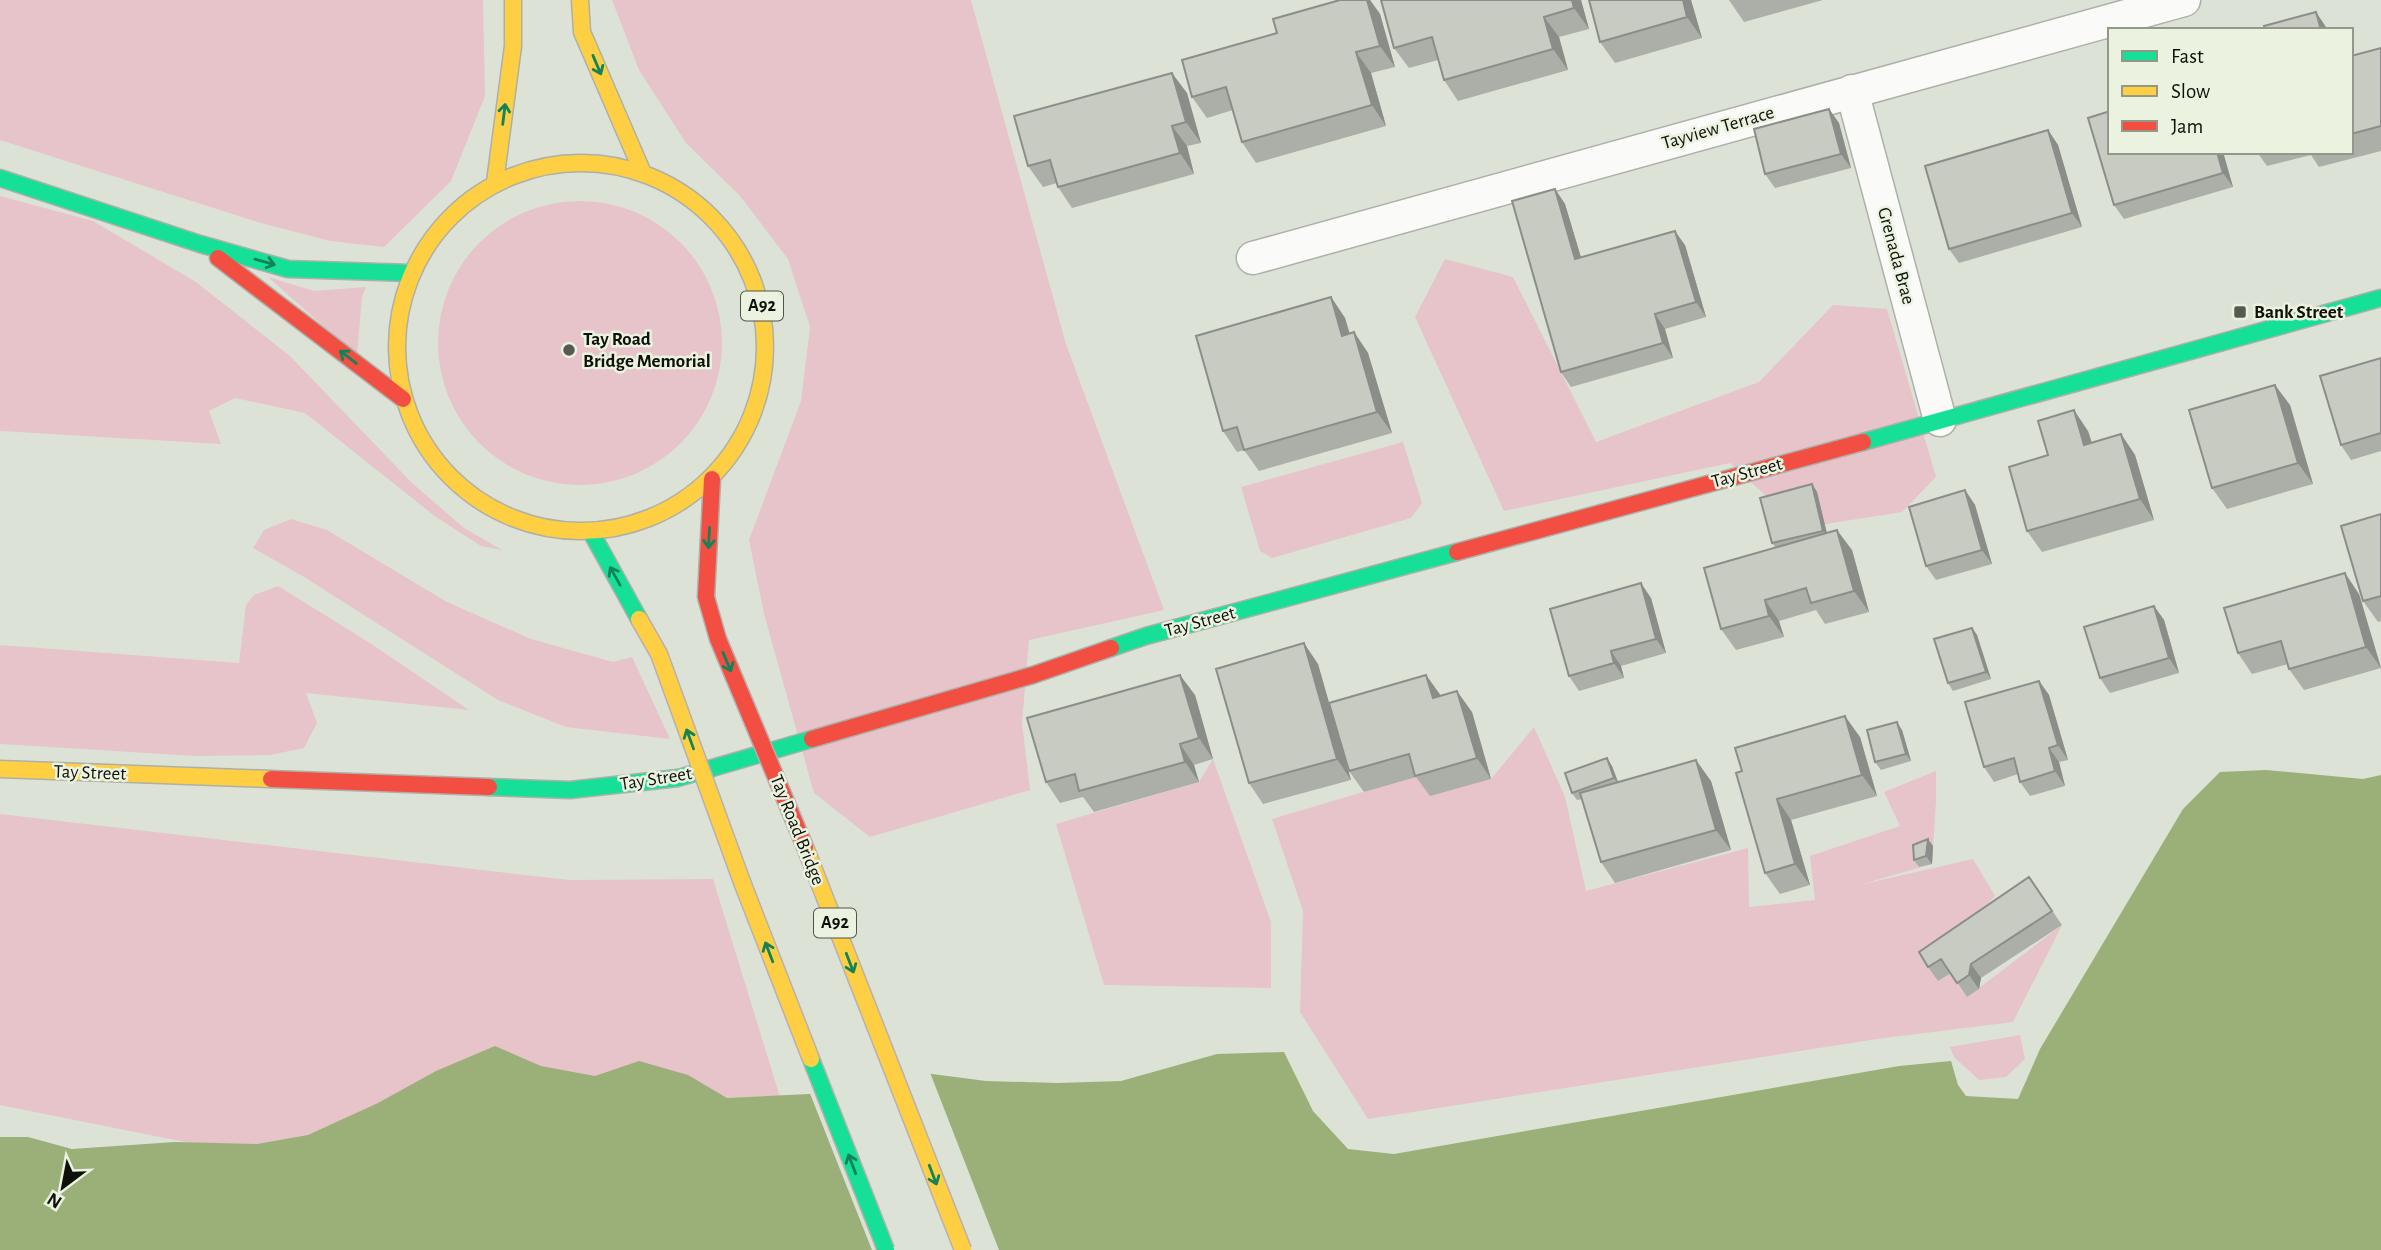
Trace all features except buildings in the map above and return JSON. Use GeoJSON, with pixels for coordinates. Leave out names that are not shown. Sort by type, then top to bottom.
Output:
{"type":"FeatureCollection","features":[{"type":"Feature","properties":{"kind":"main road"},"geometry":{"type":"LineString","coordinates":[[495,182],[513,46],[513,0]]}},
{"type":"Feature","properties":{"kind":"main road"},"geometry":{"type":"LineString","coordinates":[[580,0],[582,32],[642,172]]}},
{"type":"Feature","properties":{"kind":"main road","name":"A92"},"geometry":{"type":"LineString","coordinates":[[593,162],[642,172],[703,207],[744,258],[764,312],[764,382],[747,431],[712,480],[676,507],[633,526],[591,533],[542,528],[474,498],[437,464],[402,399],[397,321],[410,273],[461,205],[495,182],[538,166],[593,162]]}},
{"type":"Feature","properties":{"kind":"main road"},"geometry":{"type":"LineString","coordinates":[[0,178],[200,244],[288,269],[410,273]]}},
{"type":"Feature","properties":{"kind":"main road"},"geometry":{"type":"LineString","coordinates":[[200,244],[402,399]]}},
{"type":"Feature","properties":{"kind":"main road","name":"Tay Street"},"geometry":{"type":"LineString","coordinates":[[0,769],[570,790],[678,778],[1033,675],[1146,636],[2381,298]]}},
{"type":"Feature","properties":{"kind":"main road","name":"Tay Road Bridge"},"geometry":{"type":"LineString","coordinates":[[712,480],[706,597],[718,639],[814,869],[962,1250]]}},
{"type":"Feature","properties":{"kind":"main road"},"geometry":{"type":"LineString","coordinates":[[591,533],[659,654],[742,882],[886,1250]]}},
{"type":"Feature","properties":{"kind":"street","name":"Tayview Terrace"},"geometry":{"type":"LineString","coordinates":[[1253,258],[2184,0]]}},
{"type":"Feature","properties":{"kind":"street","name":"Grenada Brae"},"geometry":{"type":"LineString","coordinates":[[1852,91],[1940,420]]}},
{"type":"Feature","properties":{"kind":"shaded area"},"geometry":{"type":"Polygon","coordinates":[[[0,0],[483,0],[485,96],[451,181],[384,247],[330,241],[261,223],[0,140],[0,0]]]}},
{"type":"Feature","properties":{"kind":"shaded area"},"geometry":{"type":"Polygon","coordinates":[[[612,0],[971,0],[1066,344],[1164,610],[1029,640],[1022,723],[1030,790],[870,837],[814,793],[764,614],[749,540],[801,401],[810,327],[788,259],[740,196],[686,143],[639,70],[612,0]]]}},
{"type":"Feature","properties":{"kind":"shaded area"},"geometry":{"type":"Polygon","coordinates":[[[0,196],[93,221],[196,282],[290,356],[412,483],[464,528],[502,550],[481,546],[436,517],[305,413],[235,398],[209,411],[221,444],[0,431],[0,196]]]}},
{"type":"Feature","properties":{"kind":"shaded area"},"geometry":{"type":"Polygon","coordinates":[[[580,201],[621,207],[647,218],[670,233],[690,253],[705,276],[716,302],[722,343],[716,384],[705,410],[690,433],[670,453],[647,468],[621,479],[580,485],[539,479],[513,468],[490,453],[470,433],[455,410],[444,384],[438,343],[444,302],[455,276],[470,253],[490,233],[513,218],[539,207],[580,201]]]}},
{"type":"Feature","properties":{"kind":"shaded area"},"geometry":{"type":"Polygon","coordinates":[[[1445,259],[1513,277],[1596,442],[1759,382],[1833,305],[1887,309],[1936,477],[1902,512],[1801,528],[1730,463],[1504,511],[1415,317],[1445,259]]]}},
{"type":"Feature","properties":{"kind":"shaded area"},"geometry":{"type":"Polygon","coordinates":[[[268,277],[314,291],[366,287],[362,296],[357,356],[268,277]]]}},
{"type":"Feature","properties":{"kind":"shaded area"},"geometry":{"type":"Polygon","coordinates":[[[1403,442],[1422,503],[1411,518],[1272,558],[1260,551],[1241,487],[1403,442]]]}},
{"type":"Feature","properties":{"kind":"shaded area"},"geometry":{"type":"Polygon","coordinates":[[[291,519],[327,530],[447,602],[531,639],[613,662],[632,657],[670,739],[566,727],[498,700],[304,577],[253,548],[264,530],[291,519]]]}},
{"type":"Feature","properties":{"kind":"shaded area"},"geometry":{"type":"Polygon","coordinates":[[[278,586],[370,643],[469,710],[306,693],[317,723],[304,748],[270,755],[195,756],[0,744],[0,645],[239,663],[246,605],[254,595],[278,586]]]}},
{"type":"Feature","properties":{"kind":"shaded area"},"geometry":{"type":"Polygon","coordinates":[[[1534,727],[1565,797],[1586,891],[1748,848],[1749,907],[1815,900],[1810,856],[1900,826],[1884,792],[1936,771],[1932,864],[1859,885],[1973,859],[1995,896],[1929,966],[1938,981],[1951,973],[1967,997],[2062,925],[2013,1022],[1877,1039],[1368,1119],[1300,1012],[1303,911],[1272,819],[1424,774],[1491,779],[1534,727]]]}},
{"type":"Feature","properties":{"kind":"shaded area"},"geometry":{"type":"Polygon","coordinates":[[[1213,759],[1271,922],[1271,988],[1104,985],[1056,824],[1199,782],[1213,759]]]}},
{"type":"Feature","properties":{"kind":"shaded area"},"geometry":{"type":"Polygon","coordinates":[[[2266,770],[2363,779],[2381,775],[2381,1250],[0,1250],[0,1137],[28,1137],[72,1149],[175,1142],[257,1144],[308,1135],[378,1103],[436,1071],[495,1046],[541,1066],[595,1076],[639,1061],[688,1075],[727,1098],[809,1094],[909,1071],[986,1081],[1121,1081],[1217,1054],[1284,1052],[1313,1111],[1348,1149],[1394,1154],[1899,1066],[1951,1061],[1958,1085],[1966,1096],[2018,1099],[2040,1049],[2183,809],[2220,772],[2266,770]]]}},
{"type":"Feature","properties":{"kind":"shaded area"},"geometry":{"type":"Polygon","coordinates":[[[0,814],[569,880],[713,879],[799,1159],[245,1154],[0,1105],[0,814]]]}},
{"type":"Feature","properties":{"kind":"shaded area"},"geometry":{"type":"Polygon","coordinates":[[[2020,1035],[2025,1059],[2006,1077],[1979,1080],[1954,1057],[1950,1047],[2020,1035]]]}},
{"type":"Feature","properties":{"kind":"pier"},"geometry":{"type":"Polygon","coordinates":[[[909,1068],[929,1070],[999,1250],[872,1250],[809,1091],[909,1068]]]}},
{"type":"Feature","properties":{"kind":"traffic: fast"},"geometry":{"type":"LineString","coordinates":[[0,178],[200,244],[288,269],[410,273]]}},
{"type":"Feature","properties":{"kind":"traffic: fast"},"geometry":{"type":"LineString","coordinates":[[1863,442],[2381,298]]}},
{"type":"Feature","properties":{"kind":"traffic: fast"},"geometry":{"type":"LineString","coordinates":[[591,532],[639,619]]}},
{"type":"Feature","properties":{"kind":"traffic: fast"},"geometry":{"type":"LineString","coordinates":[[1111,648],[1146,636],[1457,552]]}},
{"type":"Feature","properties":{"kind":"traffic: fast"},"geometry":{"type":"LineString","coordinates":[[489,787],[570,790],[678,778],[812,739]]}},
{"type":"Feature","properties":{"kind":"traffic: fast"},"geometry":{"type":"LineString","coordinates":[[811,1059],[886,1250]]}},
{"type":"Feature","properties":{"kind":"traffic: slow"},"geometry":{"type":"LineString","coordinates":[[495,182],[513,46],[513,0]]}},
{"type":"Feature","properties":{"kind":"traffic: slow"},"geometry":{"type":"LineString","coordinates":[[580,0],[582,32],[642,171]]}},
{"type":"Feature","properties":{"kind":"traffic: slow"},"geometry":{"type":"LineString","coordinates":[[581,163],[617,166],[651,177],[683,194],[711,217],[734,245],[751,277],[762,311],[765,347],[762,383],[751,417],[734,449],[711,477],[683,500],[651,517],[617,528],[581,531],[545,528],[511,517],[479,500],[451,477],[428,449],[411,417],[400,383],[397,347],[400,311],[411,277],[428,245],[451,217],[479,194],[511,177],[545,166],[581,163]]}},
{"type":"Feature","properties":{"kind":"traffic: slow"},"geometry":{"type":"LineString","coordinates":[[639,619],[659,654],[742,882],[811,1059]]}},
{"type":"Feature","properties":{"kind":"traffic: slow"},"geometry":{"type":"LineString","coordinates":[[0,769],[271,779]]}},
{"type":"Feature","properties":{"kind":"traffic: slow"},"geometry":{"type":"LineString","coordinates":[[805,847],[963,1250]]}},
{"type":"Feature","properties":{"kind":"traffic: jam"},"geometry":{"type":"LineString","coordinates":[[218,258],[403,399]]}},
{"type":"Feature","properties":{"kind":"traffic: jam"},"geometry":{"type":"LineString","coordinates":[[1457,552],[1863,442]]}},
{"type":"Feature","properties":{"kind":"traffic: jam"},"geometry":{"type":"LineString","coordinates":[[706,597],[712,479]]}},
{"type":"Feature","properties":{"kind":"traffic: jam"},"geometry":{"type":"LineString","coordinates":[[706,597],[718,639],[805,847]]}},
{"type":"Feature","properties":{"kind":"traffic: jam"},"geometry":{"type":"LineString","coordinates":[[812,739],[1033,675],[1111,648]]}},
{"type":"Feature","properties":{"kind":"traffic: jam"},"geometry":{"type":"LineString","coordinates":[[271,779],[489,787]]}},
{"type":"Feature","properties":{"kind":"place","name":"Bank Street"},"geometry":{"type":"Point","coordinates":[2240,312]}},
{"type":"Feature","properties":{"kind":"place","name":"Tay Road Bridge Memorial"},"geometry":{"type":"Point","coordinates":[569,350]}}]}
